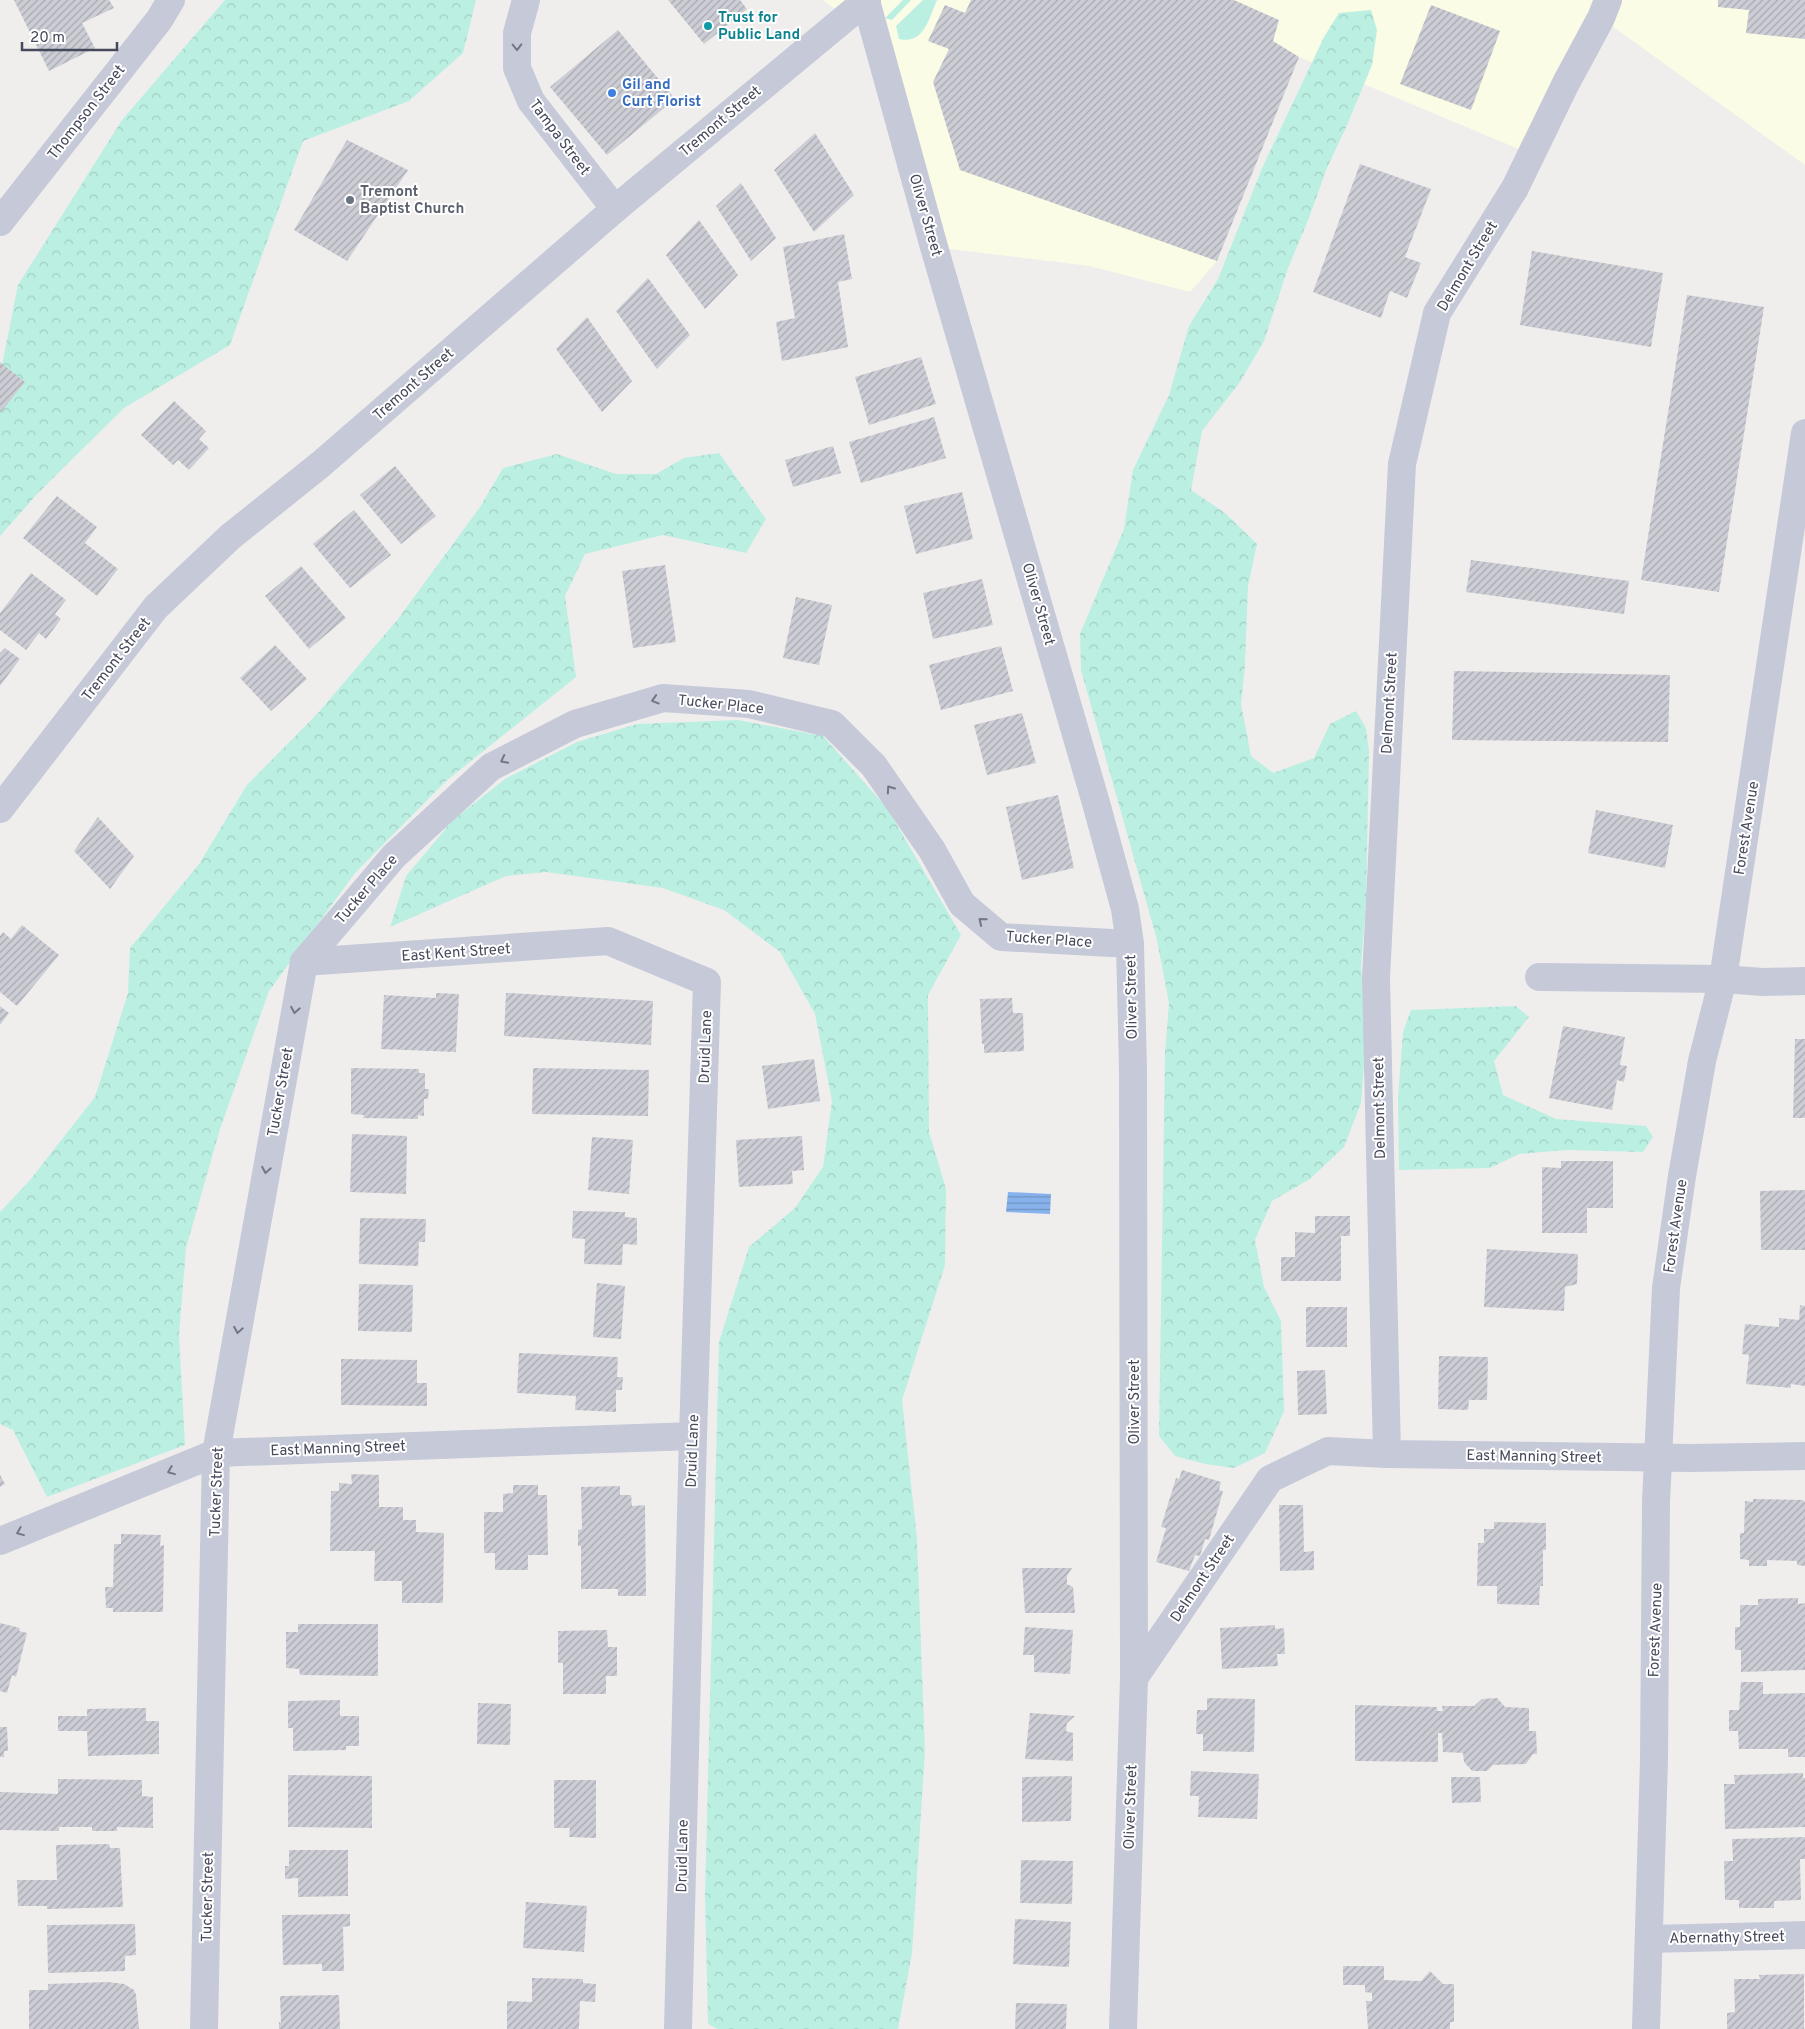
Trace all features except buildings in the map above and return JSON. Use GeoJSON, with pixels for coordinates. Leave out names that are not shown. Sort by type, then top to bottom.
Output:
{"type":"FeatureCollection","features":[{"type":"Feature","properties":{"kind":"street","name":"Thompson Street"},"geometry":{"type":"LineString","coordinates":[[0,222],[159,20],[171,0]]}},
{"type":"Feature","properties":{"kind":"street","name":"Tampa Street"},"geometry":{"type":"LineString","coordinates":[[526,0],[516,33],[517,68],[531,101],[615,209]]}},
{"type":"Feature","properties":{"kind":"street","name":"Tremont Street"},"geometry":{"type":"LineString","coordinates":[[0,809],[156,607],[230,537],[321,464],[615,209],[866,0]]}},
{"type":"Feature","properties":{"kind":"street","name":"Oliver Street"},"geometry":{"type":"LineString","coordinates":[[866,0],[936,255],[1096,803],[1125,909],[1130,944],[1133,1070],[1134,1678],[1123,2029]]}},
{"type":"Feature","properties":{"kind":"street","name":"Delmont Street"},"geometry":{"type":"LineString","coordinates":[[1387,1454],[1376,978],[1402,464],[1437,313],[1515,188],[1566,82],[1601,18],[1608,0]]}},
{"type":"Feature","properties":{"kind":"street","name":"Forest Avenue"},"geometry":{"type":"LineString","coordinates":[[1646,2029],[1658,1457],[1666,1288],[1682,1176],[1702,1061],[1723,979],[1801,487],[1805,433]]}},
{"type":"Feature","properties":{"kind":"street","name":"Tucker Place"},"geometry":{"type":"LineString","coordinates":[[304,962],[394,856],[491,767],[574,724],[663,698],[749,704],[832,724],[874,766],[932,850],[962,904],[1001,937],[1130,944]]}},
{"type":"Feature","properties":{"kind":"street","name":"East Kent Street"},"geometry":{"type":"LineString","coordinates":[[304,962],[608,941]]}},
{"type":"Feature","properties":{"kind":"street","name":"Druid Lane"},"geometry":{"type":"LineString","coordinates":[[608,941],[707,982],[678,2029]]}},
{"type":"Feature","properties":{"kind":"street","name":"Tucker Street"},"geometry":{"type":"LineString","coordinates":[[204,2029],[216,1453],[304,962]]}},
{"type":"Feature","properties":{"kind":"street"},"geometry":{"type":"LineString","coordinates":[[1540,977],[1723,979],[1763,982],[1805,981]]}},
{"type":"Feature","properties":{"kind":"street","name":"East Manning Street"},"geometry":{"type":"LineString","coordinates":[[0,1541],[216,1453],[693,1436]]}},
{"type":"Feature","properties":{"kind":"street","name":"East Manning Street"},"geometry":{"type":"LineString","coordinates":[[1270,1479],[1328,1451],[1387,1454],[1658,1457],[1805,1456]]}},
{"type":"Feature","properties":{"kind":"street","name":"Delmont Street"},"geometry":{"type":"LineString","coordinates":[[1134,1678],[1270,1479]]}},
{"type":"Feature","properties":{"kind":"street","name":"Abernathy Street"},"geometry":{"type":"LineString","coordinates":[[1649,1939],[1805,1935]]}},
{"type":"Feature","properties":{"kind":"shaded area"},"geometry":{"type":"Polygon","coordinates":[[[823,0],[1805,0],[1805,165],[1601,18],[1531,154],[1299,57],[1217,261],[1190,292],[1090,266],[934,247],[866,1],[846,17],[823,0]]]}},
{"type":"Feature","properties":{"kind":"green space"},"geometry":{"type":"Polygon","coordinates":[[[225,0],[476,0],[463,53],[409,101],[303,141],[230,345],[124,408],[38,493],[0,536],[0,375],[18,285],[122,120],[225,0]]]}},
{"type":"Feature","properties":{"kind":"green space"},"geometry":{"type":"Polygon","coordinates":[[[903,0],[911,0],[892,20],[885,18],[903,0]]]}},
{"type":"Feature","properties":{"kind":"green space"},"geometry":{"type":"Polygon","coordinates":[[[923,0],[937,0],[928,22],[920,34],[914,38],[907,40],[899,39],[896,26],[923,0]]]}},
{"type":"Feature","properties":{"kind":"green space"},"geometry":{"type":"Polygon","coordinates":[[[1371,10],[1377,30],[1372,65],[1327,168],[1288,268],[1264,341],[1240,382],[1202,431],[1191,490],[1225,513],[1257,544],[1248,586],[1245,665],[1241,704],[1251,756],[1273,773],[1314,758],[1330,724],[1356,711],[1366,728],[1369,752],[1366,900],[1361,966],[1364,1009],[1364,1066],[1361,1103],[1344,1147],[1310,1179],[1272,1201],[1255,1240],[1264,1287],[1281,1321],[1284,1411],[1265,1453],[1234,1468],[1205,1464],[1175,1456],[1159,1436],[1165,1053],[1169,1003],[1157,940],[1081,670],[1080,634],[1124,529],[1133,470],[1169,395],[1189,326],[1218,279],[1263,166],[1324,37],[1339,13],[1371,10]]]}},
{"type":"Feature","properties":{"kind":"green space"},"geometry":{"type":"Polygon","coordinates":[[[719,453],[766,519],[746,553],[663,535],[585,554],[565,596],[576,677],[446,781],[355,873],[269,991],[220,1129],[186,1248],[179,1335],[185,1445],[47,1497],[13,1430],[0,1424],[0,1212],[30,1180],[95,1097],[128,993],[130,948],[199,864],[247,785],[318,713],[398,619],[480,507],[503,468],[557,454],[616,474],[656,474],[684,458],[719,453]]]}},
{"type":"Feature","properties":{"kind":"green space"},"geometry":{"type":"Polygon","coordinates":[[[738,720],[823,736],[887,808],[961,935],[928,995],[929,1132],[946,1189],[945,1265],[902,1400],[917,1539],[925,1751],[912,1953],[898,2029],[718,2029],[708,2024],[705,1895],[719,1342],[749,1247],[795,1208],[823,1167],[832,1101],[815,1014],[780,952],[724,910],[663,888],[546,872],[506,876],[390,927],[406,876],[453,820],[505,779],[577,742],[637,724],[738,720]]]}},
{"type":"Feature","properties":{"kind":"green space"},"geometry":{"type":"Polygon","coordinates":[[[1516,1006],[1529,1017],[1494,1061],[1503,1095],[1556,1119],[1646,1126],[1653,1137],[1643,1152],[1567,1150],[1519,1154],[1490,1168],[1399,1170],[1398,1097],[1403,1032],[1411,1010],[1516,1006]]]}},
{"type":"Feature","properties":{"kind":"water"},"geometry":{"type":"Polygon","coordinates":[[[1008,1192],[1051,1194],[1050,1214],[1006,1212],[1008,1192]]]}},
{"type":"Feature","properties":{"kind":"place","name":"Trust for Public Land"},"geometry":{"type":"Point","coordinates":[708,26]}},
{"type":"Feature","properties":{"kind":"place","name":"Gil and Curt Florist"},"geometry":{"type":"Point","coordinates":[612,93]}},
{"type":"Feature","properties":{"kind":"place","name":"Tremont Baptist Church"},"geometry":{"type":"Point","coordinates":[350,200]}}]}
